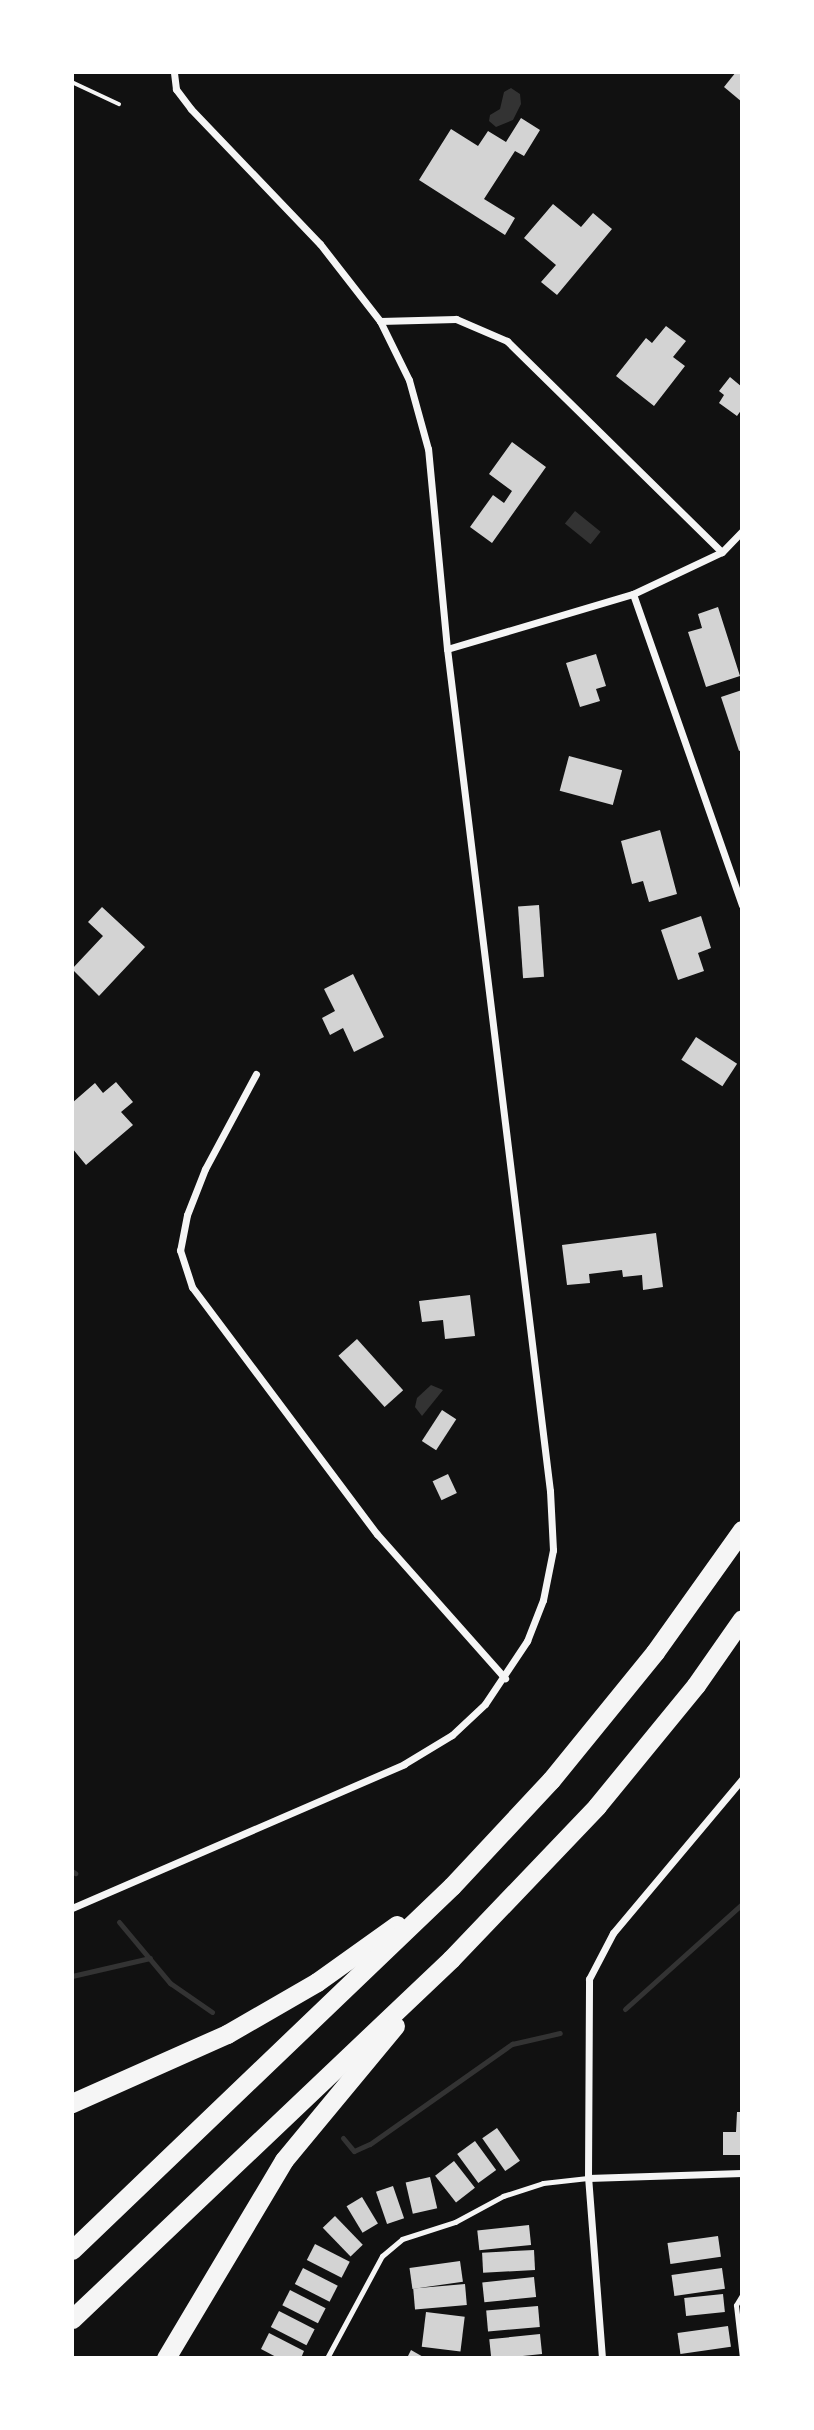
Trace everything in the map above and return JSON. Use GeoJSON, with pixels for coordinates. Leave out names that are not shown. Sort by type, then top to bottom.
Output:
{"type":"FeatureCollection","features":[{"type":"Feature","properties":{"kind":"highway"},"geometry":{"type":"LineString","coordinates":[[72,2250],[452,1886],[568,1759],[655,1652],[742,1530]]}},
{"type":"Feature","properties":{"kind":"highway"},"geometry":{"type":"LineString","coordinates":[[72,2319],[451,1959],[597,1806],[696,1685],[742,1619]]}},
{"type":"Feature","properties":{"kind":"highway"},"geometry":{"type":"LineString","coordinates":[[72,2103],[227,2034],[317,1982],[452,1886]]}},
{"type":"Feature","properties":{"kind":"highway"},"geometry":{"type":"LineString","coordinates":[[166,2358],[284,2160],[451,1959]]}},
{"type":"Feature","properties":{"kind":"street"},"geometry":{"type":"LineString","coordinates":[[72,1908],[404,1764],[452,1735],[505,1678],[543,1600],[553,1550],[550,1491],[447,649],[428,449],[409,380],[380,321],[320,244],[191,108],[177,89],[174,72]]}},
{"type":"Feature","properties":{"kind":"street"},"geometry":{"type":"LineString","coordinates":[[380,321],[456,319],[507,341],[722,552]]}},
{"type":"Feature","properties":{"kind":"street"},"geometry":{"type":"LineString","coordinates":[[447,649],[633,594],[722,552],[742,531]]}},
{"type":"Feature","properties":{"kind":"street"},"geometry":{"type":"LineString","coordinates":[[633,594],[742,905]]}},
{"type":"Feature","properties":{"kind":"street"},"geometry":{"type":"LineString","coordinates":[[256,1074],[205,1169],[187,1215],[180,1250],[192,1287],[377,1534],[505,1678]]}},
{"type":"Feature","properties":{"kind":"street"},"geometry":{"type":"LineString","coordinates":[[602,2358],[588,2178],[591,2074],[589,1979],[598,1956],[742,1779]]}},
{"type":"Feature","properties":{"kind":"street"},"geometry":{"type":"LineString","coordinates":[[588,2178],[742,2172]]}},
{"type":"Feature","properties":{"kind":"lane"},"geometry":{"type":"LineString","coordinates":[[327,2358],[383,2256],[402,2239],[455,2222],[503,2196],[543,2183],[588,2178]]}},
{"type":"Feature","properties":{"kind":"lane"},"geometry":{"type":"LineString","coordinates":[[742,2295],[736,2305],[742,2358]]}},
{"type":"Feature","properties":{"kind":"path"},"geometry":{"type":"LineString","coordinates":[[72,82],[119,104]]}},
{"type":"Feature","properties":{"kind":"shaded area"},"geometry":{"type":"Polygon","coordinates":[[[511,88],[520,94],[521,104],[513,120],[496,127],[489,121],[490,115],[500,109],[504,92],[511,88]]]}},
{"type":"Feature","properties":{"kind":"shaded area"},"geometry":{"type":"Polygon","coordinates":[[[575,511],[601,532],[591,544],[565,523],[575,511]]]}},
{"type":"Feature","properties":{"kind":"shaded area"},"geometry":{"type":"Polygon","coordinates":[[[431,1385],[443,1390],[422,1416],[415,1407],[417,1398],[431,1385]]]}},
{"type":"Feature","properties":{"kind":"building"},"geometry":{"type":"Polygon","coordinates":[[[736,72],[742,72],[742,102],[724,87],[736,72]]]}},
{"type":"Feature","properties":{"kind":"building"},"geometry":{"type":"Polygon","coordinates":[[[521,118],[540,130],[524,156],[515,151],[484,199],[515,218],[505,235],[419,180],[451,129],[478,146],[488,131],[506,142],[521,118]]]}},
{"type":"Feature","properties":{"kind":"building"},"geometry":{"type":"Polygon","coordinates":[[[553,204],[581,227],[593,213],[612,229],[557,295],[541,282],[556,265],[524,238],[553,204]]]}},
{"type":"Feature","properties":{"kind":"building"},"geometry":{"type":"Polygon","coordinates":[[[666,326],[686,341],[673,357],[685,366],[654,406],[616,376],[646,338],[652,343],[666,326]]]}},
{"type":"Feature","properties":{"kind":"building"},"geometry":{"type":"Polygon","coordinates":[[[730,377],[742,387],[742,409],[737,416],[719,403],[724,395],[719,391],[730,377]]]}},
{"type":"Feature","properties":{"kind":"building"},"geometry":{"type":"Polygon","coordinates":[[[512,442],[546,467],[492,543],[470,527],[493,495],[504,503],[512,491],[489,474],[512,442]]]}},
{"type":"Feature","properties":{"kind":"building"},"geometry":{"type":"Polygon","coordinates":[[[718,607],[740,676],[706,687],[688,632],[702,628],[698,614],[718,607]]]}},
{"type":"Feature","properties":{"kind":"building"},"geometry":{"type":"Polygon","coordinates":[[[596,654],[606,686],[596,689],[600,701],[580,707],[566,663],[596,654]]]}},
{"type":"Feature","properties":{"kind":"building"},"geometry":{"type":"Polygon","coordinates":[[[742,690],[742,750],[739,751],[721,697],[742,690]]]}},
{"type":"Feature","properties":{"kind":"building"},"geometry":{"type":"Polygon","coordinates":[[[569,756],[622,770],[613,805],[560,791],[569,756]]]}},
{"type":"Feature","properties":{"kind":"building"},"geometry":{"type":"Polygon","coordinates":[[[660,830],[677,894],[649,902],[643,881],[632,884],[621,841],[660,830]]]}},
{"type":"Feature","properties":{"kind":"building"},"geometry":{"type":"Polygon","coordinates":[[[539,905],[544,977],[523,978],[518,906],[539,905]]]}},
{"type":"Feature","properties":{"kind":"building"},"geometry":{"type":"Polygon","coordinates":[[[102,907],[145,947],[99,996],[72,969],[103,936],[88,922],[102,907]]]}},
{"type":"Feature","properties":{"kind":"building"},"geometry":{"type":"Polygon","coordinates":[[[701,916],[711,948],[698,953],[704,971],[678,980],[661,930],[701,916]]]}},
{"type":"Feature","properties":{"kind":"building"},"geometry":{"type":"Polygon","coordinates":[[[353,974],[384,1037],[354,1052],[343,1028],[330,1035],[322,1018],[335,1011],[324,989],[353,974]]]}},
{"type":"Feature","properties":{"kind":"building"},"geometry":{"type":"Polygon","coordinates":[[[696,1037],[737,1064],[722,1086],[681,1060],[696,1037]]]}},
{"type":"Feature","properties":{"kind":"building"},"geometry":{"type":"Polygon","coordinates":[[[116,1082],[133,1102],[121,1112],[133,1125],[86,1165],[72,1148],[72,1103],[95,1083],[103,1093],[116,1082]]]}},
{"type":"Feature","properties":{"kind":"building"},"geometry":{"type":"Polygon","coordinates":[[[656,1233],[663,1287],[643,1290],[642,1275],[623,1277],[622,1270],[589,1274],[590,1283],[567,1285],[562,1245],[656,1233]]]}},
{"type":"Feature","properties":{"kind":"building"},"geometry":{"type":"Polygon","coordinates":[[[470,1295],[475,1336],[445,1339],[443,1320],[422,1322],[419,1301],[470,1295]]]}},
{"type":"Feature","properties":{"kind":"building"},"geometry":{"type":"Polygon","coordinates":[[[357,1339],[403,1390],[385,1407],[338,1356],[357,1339]]]}},
{"type":"Feature","properties":{"kind":"building"},"geometry":{"type":"Polygon","coordinates":[[[442,1410],[456,1419],[436,1450],[422,1441],[442,1410]]]}},
{"type":"Feature","properties":{"kind":"building"},"geometry":{"type":"Polygon","coordinates":[[[448,1474],[457,1493],[441,1500],[433,1481],[448,1474]]]}},
{"type":"Feature","properties":{"kind":"building"},"geometry":{"type":"Polygon","coordinates":[[[737,2112],[742,2112],[742,2155],[723,2155],[723,2132],[736,2132],[737,2112]]]}},
{"type":"Feature","properties":{"kind":"building"},"geometry":{"type":"Polygon","coordinates":[[[497,2128],[520,2161],[505,2171],[482,2138],[497,2128]]]}},
{"type":"Feature","properties":{"kind":"building"},"geometry":{"type":"Polygon","coordinates":[[[475,2141],[496,2170],[478,2183],[457,2154],[475,2141]]]}},
{"type":"Feature","properties":{"kind":"building"},"geometry":{"type":"Polygon","coordinates":[[[454,2161],[475,2188],[456,2203],[435,2176],[454,2161]]]}},
{"type":"Feature","properties":{"kind":"building"},"geometry":{"type":"Polygon","coordinates":[[[430,2177],[437,2208],[413,2214],[406,2183],[430,2177]]]}},
{"type":"Feature","properties":{"kind":"building"},"geometry":{"type":"Polygon","coordinates":[[[393,2186],[404,2218],[387,2224],[376,2192],[393,2186]]]}},
{"type":"Feature","properties":{"kind":"building"},"geometry":{"type":"Polygon","coordinates":[[[362,2197],[378,2224],[363,2233],[347,2206],[362,2197]]]}},
{"type":"Feature","properties":{"kind":"building"},"geometry":{"type":"Polygon","coordinates":[[[335,2216],[363,2245],[351,2257],[323,2228],[335,2216]]]}},
{"type":"Feature","properties":{"kind":"building"},"geometry":{"type":"Polygon","coordinates":[[[529,2225],[531,2245],[479,2250],[477,2230],[529,2225]]]}},
{"type":"Feature","properties":{"kind":"building"},"geometry":{"type":"Polygon","coordinates":[[[718,2236],[721,2257],[670,2264],[667,2243],[718,2236]]]}},
{"type":"Feature","properties":{"kind":"building"},"geometry":{"type":"Polygon","coordinates":[[[315,2244],[350,2262],[342,2278],[307,2260],[315,2244]]]}},
{"type":"Feature","properties":{"kind":"building"},"geometry":{"type":"Polygon","coordinates":[[[534,2250],[535,2270],[483,2273],[482,2253],[534,2250]]]}},
{"type":"Feature","properties":{"kind":"building"},"geometry":{"type":"Polygon","coordinates":[[[460,2261],[463,2282],[412,2289],[409,2268],[460,2261]]]}},
{"type":"Feature","properties":{"kind":"building"},"geometry":{"type":"Polygon","coordinates":[[[303,2268],[338,2286],[330,2302],[295,2284],[303,2268]]]}},
{"type":"Feature","properties":{"kind":"building"},"geometry":{"type":"Polygon","coordinates":[[[722,2268],[725,2289],[674,2296],[671,2275],[722,2268]]]}},
{"type":"Feature","properties":{"kind":"building"},"geometry":{"type":"Polygon","coordinates":[[[534,2277],[536,2297],[484,2302],[482,2282],[534,2277]]]}},
{"type":"Feature","properties":{"kind":"building"},"geometry":{"type":"Polygon","coordinates":[[[465,2284],[467,2305],[415,2309],[413,2289],[465,2284]]]}},
{"type":"Feature","properties":{"kind":"building"},"geometry":{"type":"Polygon","coordinates":[[[290,2290],[326,2308],[318,2323],[282,2305],[290,2290]]]}},
{"type":"Feature","properties":{"kind":"building"},"geometry":{"type":"Polygon","coordinates":[[[723,2294],[725,2312],[686,2316],[684,2298],[723,2294]]]}},
{"type":"Feature","properties":{"kind":"building"},"geometry":{"type":"Polygon","coordinates":[[[538,2306],[540,2327],[488,2331],[486,2311],[538,2306]]]}},
{"type":"Feature","properties":{"kind":"building"},"geometry":{"type":"Polygon","coordinates":[[[279,2311],[315,2329],[306,2345],[271,2327],[279,2311]]]}},
{"type":"Feature","properties":{"kind":"building"},"geometry":{"type":"Polygon","coordinates":[[[426,2312],[465,2317],[460,2351],[422,2347],[426,2312]]]}},
{"type":"Feature","properties":{"kind":"building"},"geometry":{"type":"Polygon","coordinates":[[[728,2326],[731,2347],[680,2354],[677,2333],[728,2326]]]}},
{"type":"Feature","properties":{"kind":"building"},"geometry":{"type":"Polygon","coordinates":[[[269,2333],[304,2351],[301,2358],[278,2358],[261,2349],[269,2333]]]}},
{"type":"Feature","properties":{"kind":"building"},"geometry":{"type":"Polygon","coordinates":[[[540,2334],[542,2354],[491,2358],[489,2339],[540,2334]]]}},
{"type":"Feature","properties":{"kind":"building"},"geometry":{"type":"Polygon","coordinates":[[[411,2350],[425,2358],[407,2358],[411,2350]]]}},
{"type":"Feature","properties":{"kind":"waterway"},"geometry":{"type":"LineString","coordinates":[[625,2009],[742,1904]]}},
{"type":"Feature","properties":{"kind":"waterway"},"geometry":{"type":"LineString","coordinates":[[119,1922],[170,1983],[212,2012]]}},
{"type":"Feature","properties":{"kind":"waterway"},"geometry":{"type":"LineString","coordinates":[[72,1976],[150,1958]]}},
{"type":"Feature","properties":{"kind":"waterway"},"geometry":{"type":"LineString","coordinates":[[343,2138],[354,2151],[370,2144],[512,2044],[560,2033]]}}]}
